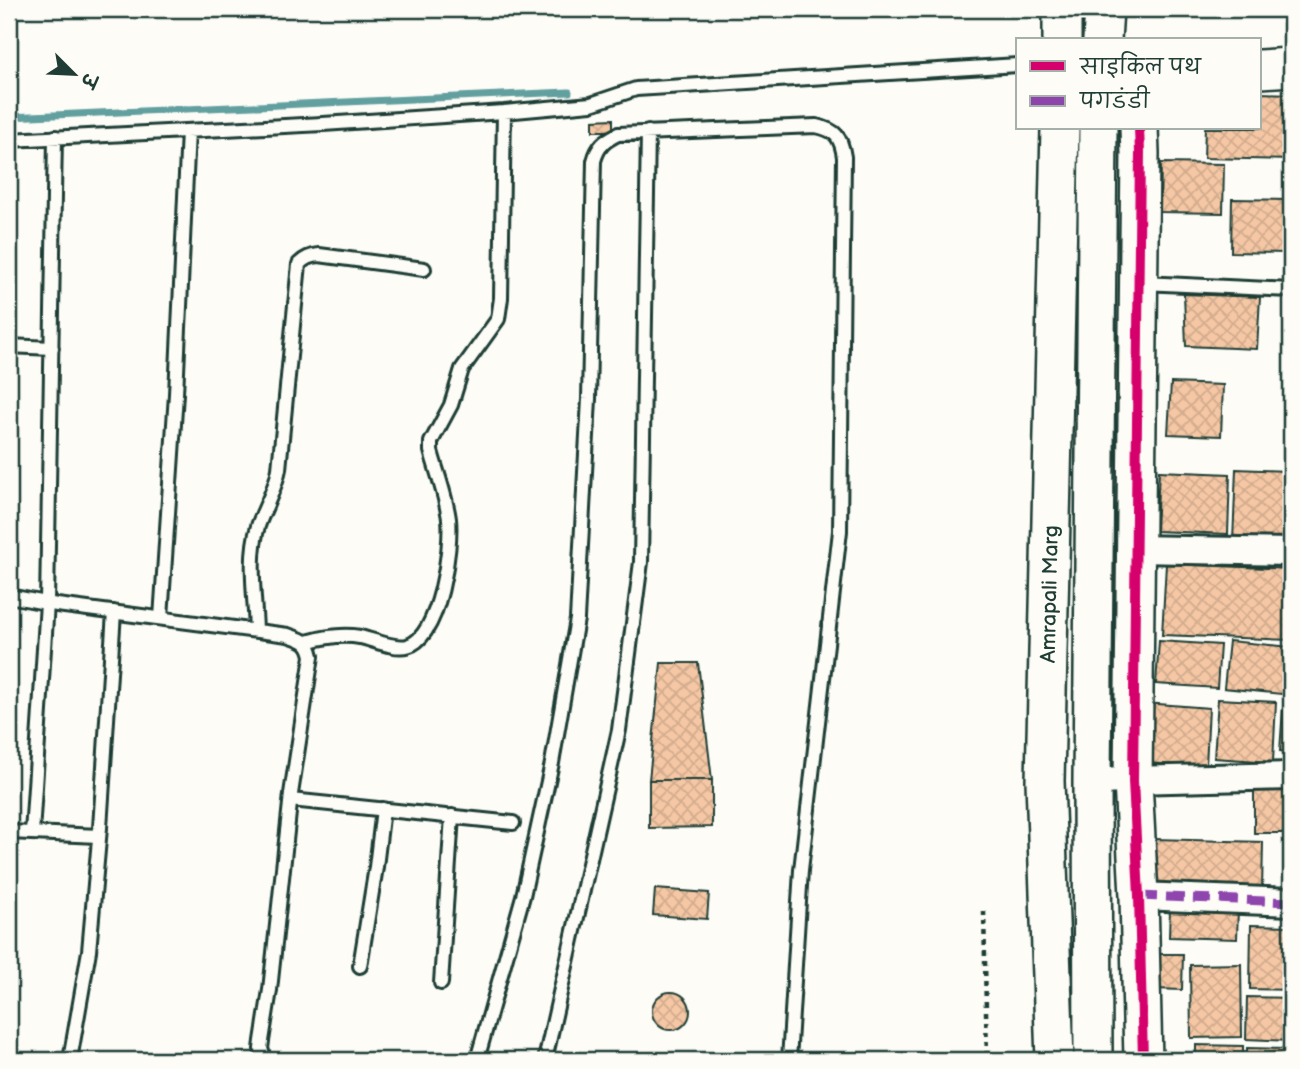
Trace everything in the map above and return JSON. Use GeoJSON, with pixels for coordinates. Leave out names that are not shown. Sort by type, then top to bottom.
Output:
{"type":"FeatureCollection","features":[{"type":"Feature","properties":{"kind":"main road"},"geometry":{"type":"LineString","coordinates":[[1062,9],[1062,38]]}},
{"type":"Feature","properties":{"kind":"main road"},"geometry":{"type":"LineString","coordinates":[[1102,38],[1104,9]]}},
{"type":"Feature","properties":{"kind":"main road"},"geometry":{"type":"LineString","coordinates":[[1262,69],[1291,67]]}},
{"type":"Feature","properties":{"kind":"main road","name":"Amrapali Marg"},"geometry":{"type":"LineString","coordinates":[[1055,1060],[1045,781],[1060,130]]}},
{"type":"Feature","properties":{"kind":"main road"},"geometry":{"type":"LineString","coordinates":[[1093,1060],[1092,780],[1098,130]]}},
{"type":"Feature","properties":{"kind":"main road"},"geometry":{"type":"LineString","coordinates":[[1139,130],[1133,781],[1143,1060]]}},
{"type":"Feature","properties":{"kind":"main road"},"geometry":{"type":"LineString","coordinates":[[1092,825],[1135,824]]}},
{"type":"Feature","properties":{"kind":"street"},"geometry":{"type":"LineString","coordinates":[[1135,549],[1291,552]]}},
{"type":"Feature","properties":{"kind":"street"},"geometry":{"type":"LineString","coordinates":[[1092,780],[1291,776]]}},
{"type":"Feature","properties":{"kind":"street"},"geometry":{"type":"LineString","coordinates":[[1139,895],[1291,902]]}},
{"type":"Feature","properties":{"kind":"lane"},"geometry":{"type":"LineString","coordinates":[[9,140],[504,112],[591,104],[636,89],[1016,65]]}},
{"type":"Feature","properties":{"kind":"lane"},"geometry":{"type":"LineString","coordinates":[[9,596],[288,635],[307,642],[346,636],[408,646],[419,638],[428,628],[437,605],[450,542],[449,518],[430,451],[431,442],[451,405],[462,369],[499,315],[504,112]]}},
{"type":"Feature","properties":{"kind":"lane"},"geometry":{"type":"LineString","coordinates":[[477,1060],[523,896],[552,763],[577,620],[589,399],[594,161],[598,148],[607,139],[618,134],[816,126],[827,128],[835,134],[842,143],[844,157],[840,531],[801,870],[789,1060]]}},
{"type":"Feature","properties":{"kind":"lane"},"geometry":{"type":"LineString","coordinates":[[161,618],[176,394],[188,131]]}},
{"type":"Feature","properties":{"kind":"lane"},"geometry":{"type":"LineString","coordinates":[[545,1060],[619,730],[641,562],[648,132]]}},
{"type":"Feature","properties":{"kind":"lane"},"geometry":{"type":"LineString","coordinates":[[32,833],[47,603],[55,137]]}},
{"type":"Feature","properties":{"kind":"lane"},"geometry":{"type":"LineString","coordinates":[[256,631],[254,547],[258,527],[276,485],[279,469],[299,264],[304,259],[319,255],[424,269]]}},
{"type":"Feature","properties":{"kind":"lane"},"geometry":{"type":"LineString","coordinates":[[1139,283],[1291,290]]}},
{"type":"Feature","properties":{"kind":"lane"},"geometry":{"type":"LineString","coordinates":[[9,346],[51,348]]}},
{"type":"Feature","properties":{"kind":"lane"},"geometry":{"type":"LineString","coordinates":[[70,1060],[89,951],[114,612]]}},
{"type":"Feature","properties":{"kind":"lane"},"geometry":{"type":"LineString","coordinates":[[265,1060],[261,1049],[270,990],[290,800],[312,656],[307,642]]}},
{"type":"Feature","properties":{"kind":"lane"},"geometry":{"type":"LineString","coordinates":[[290,800],[513,822]]}},
{"type":"Feature","properties":{"kind":"lane"},"geometry":{"type":"LineString","coordinates":[[360,966],[383,809]]}},
{"type":"Feature","properties":{"kind":"lane"},"geometry":{"type":"LineString","coordinates":[[441,983],[452,816]]}},
{"type":"Feature","properties":{"kind":"lane"},"geometry":{"type":"LineString","coordinates":[[9,832],[99,836]]}},
{"type":"Feature","properties":{"kind":"path"},"geometry":{"type":"LineString","coordinates":[[984,911],[987,1060]]}},
{"type":"Feature","properties":{"kind":"building"},"geometry":{"type":"Polygon","coordinates":[[[1262,93],[1291,94],[1291,160],[1204,158],[1205,130],[1262,130],[1262,93]]]}},
{"type":"Feature","properties":{"kind":"building"},"geometry":{"type":"Polygon","coordinates":[[[613,119],[613,131],[593,131],[593,120],[613,119]]]}},
{"type":"Feature","properties":{"kind":"building"},"geometry":{"type":"Polygon","coordinates":[[[1161,163],[1224,164],[1223,213],[1160,212],[1161,163]]]}},
{"type":"Feature","properties":{"kind":"building"},"geometry":{"type":"Polygon","coordinates":[[[1232,199],[1287,200],[1286,253],[1231,252],[1232,199]]]}},
{"type":"Feature","properties":{"kind":"building"},"geometry":{"type":"Polygon","coordinates":[[[1184,294],[1260,297],[1257,349],[1186,346],[1184,294]]]}},
{"type":"Feature","properties":{"kind":"building"},"geometry":{"type":"Polygon","coordinates":[[[1171,383],[1223,385],[1221,436],[1168,434],[1171,383]]]}},
{"type":"Feature","properties":{"kind":"building"},"geometry":{"type":"Polygon","coordinates":[[[1236,469],[1287,471],[1284,543],[1233,541],[1236,469]]]}},
{"type":"Feature","properties":{"kind":"building"},"geometry":{"type":"Polygon","coordinates":[[[1159,471],[1230,474],[1228,534],[1156,531],[1159,471]]]}},
{"type":"Feature","properties":{"kind":"building"},"geometry":{"type":"Polygon","coordinates":[[[1166,564],[1291,569],[1291,640],[1162,635],[1166,564]]]}},
{"type":"Feature","properties":{"kind":"building"},"geometry":{"type":"Polygon","coordinates":[[[1159,641],[1220,645],[1217,688],[1156,684],[1159,641]]]}},
{"type":"Feature","properties":{"kind":"building"},"geometry":{"type":"Polygon","coordinates":[[[1229,641],[1291,647],[1291,695],[1224,688],[1229,641]]]}},
{"type":"Feature","properties":{"kind":"building"},"geometry":{"type":"Polygon","coordinates":[[[661,663],[698,663],[712,780],[649,780],[661,663]]]}},
{"type":"Feature","properties":{"kind":"building"},"geometry":{"type":"Polygon","coordinates":[[[1218,699],[1276,702],[1273,762],[1214,758],[1218,699]]]}},
{"type":"Feature","properties":{"kind":"building"},"geometry":{"type":"Polygon","coordinates":[[[1145,703],[1209,708],[1206,766],[1142,763],[1145,703]]]}},
{"type":"Feature","properties":{"kind":"building"},"geometry":{"type":"Polygon","coordinates":[[[1283,709],[1291,709],[1291,752],[1280,751],[1283,709]]]}},
{"type":"Feature","properties":{"kind":"building"},"geometry":{"type":"Polygon","coordinates":[[[649,780],[712,780],[712,827],[649,828],[649,780]]]}},
{"type":"Feature","properties":{"kind":"building"},"geometry":{"type":"Polygon","coordinates":[[[1254,791],[1291,791],[1291,833],[1254,833],[1254,791]]]}},
{"type":"Feature","properties":{"kind":"building"},"geometry":{"type":"Polygon","coordinates":[[[1154,839],[1263,842],[1262,892],[1152,889],[1154,839]]]}},
{"type":"Feature","properties":{"kind":"building"},"geometry":{"type":"Polygon","coordinates":[[[655,889],[709,893],[707,919],[653,915],[655,889]]]}},
{"type":"Feature","properties":{"kind":"building"},"geometry":{"type":"Polygon","coordinates":[[[1170,906],[1238,908],[1237,939],[1169,937],[1170,906]]]}},
{"type":"Feature","properties":{"kind":"building"},"geometry":{"type":"Polygon","coordinates":[[[1251,925],[1291,926],[1291,990],[1250,989],[1251,925]]]}},
{"type":"Feature","properties":{"kind":"building"},"geometry":{"type":"Polygon","coordinates":[[[1158,954],[1183,954],[1182,990],[1155,989],[1158,954]]]}},
{"type":"Feature","properties":{"kind":"building"},"geometry":{"type":"Polygon","coordinates":[[[1241,964],[1242,1037],[1191,1038],[1190,965],[1241,964]]]}},
{"type":"Feature","properties":{"kind":"building"},"geometry":{"type":"Polygon","coordinates":[[[671,992],[685,997],[690,1011],[685,1025],[671,1030],[657,1025],[652,1011],[657,997],[671,992]]]}},
{"type":"Feature","properties":{"kind":"building"},"geometry":{"type":"Polygon","coordinates":[[[1247,997],[1291,998],[1291,1041],[1246,1039],[1247,997]]]}},
{"type":"Feature","properties":{"kind":"building"},"geometry":{"type":"Polygon","coordinates":[[[1196,1045],[1243,1046],[1243,1060],[1196,1060],[1196,1045]]]}},
{"type":"Feature","properties":{"kind":"building"},"geometry":{"type":"Polygon","coordinates":[[[1247,1048],[1285,1049],[1285,1060],[1247,1060],[1247,1048]]]}},
{"type":"Feature","properties":{"kind":"waterway"},"geometry":{"type":"LineString","coordinates":[[9,117],[569,92]]}},
{"type":"Feature","properties":{"kind":"marked path"},"geometry":{"type":"LineString","coordinates":[[1139,896],[1291,902]]}},
{"type":"Feature","properties":{"kind":"cycle path"},"geometry":{"type":"LineString","coordinates":[[1139,130],[1133,781],[1143,1060]]}}]}
